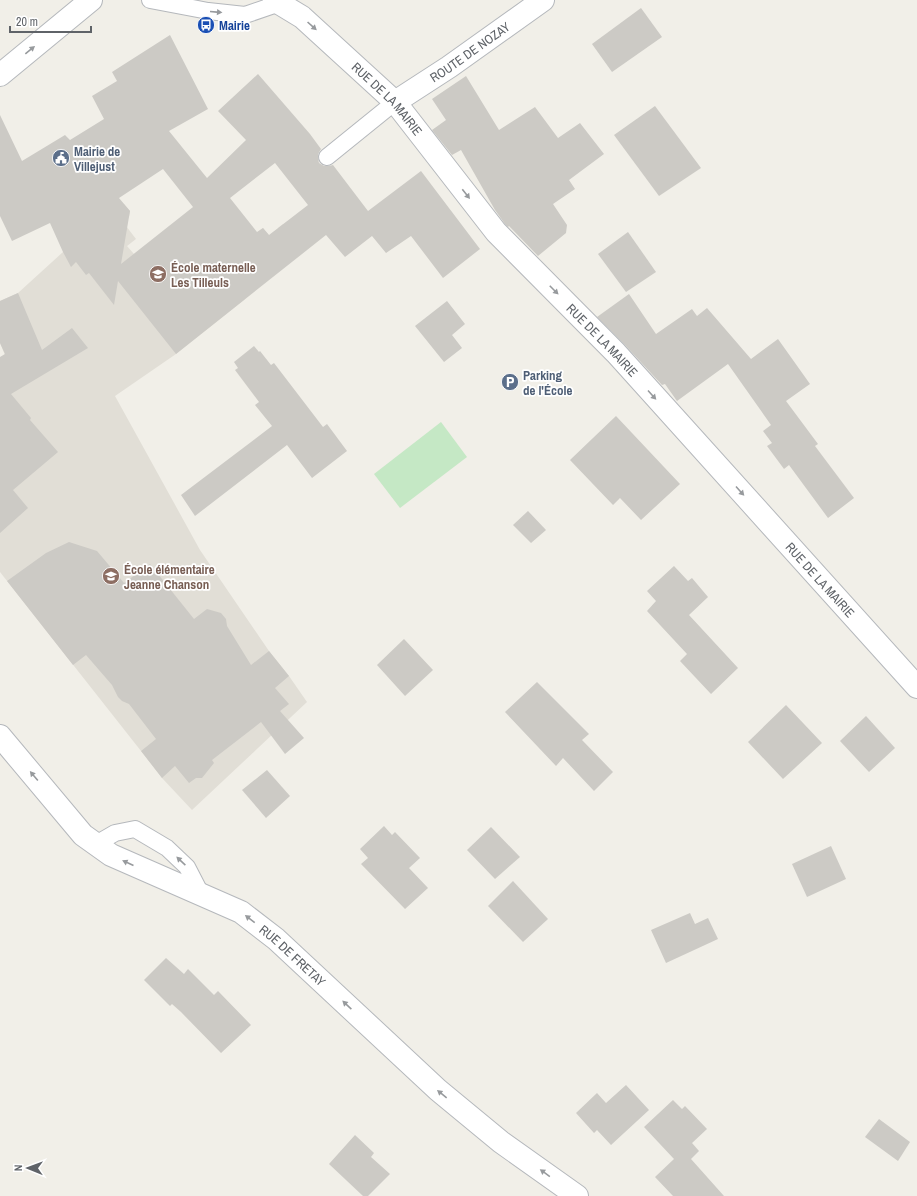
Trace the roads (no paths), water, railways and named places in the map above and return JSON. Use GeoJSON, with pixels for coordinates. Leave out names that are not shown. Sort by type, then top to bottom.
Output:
{"type":"FeatureCollection","features":[{"type":"Feature","properties":{"kind":"street"},"geometry":{"type":"LineString","coordinates":[[0,75],[90,0]]}},
{"type":"Feature","properties":{"kind":"street","name":"ROUTE DE NOZAY"},"geometry":{"type":"LineString","coordinates":[[395,102],[449,67],[543,0]]}},
{"type":"Feature","properties":{"kind":"street","name":"RUE DE LA MAIRIE"},"geometry":{"type":"LineString","coordinates":[[277,2],[302,17],[395,102],[496,232],[616,353],[917,687]]}},
{"type":"Feature","properties":{"kind":"street","name":"RUE DE FRETAY"},"geometry":{"type":"LineString","coordinates":[[0,736],[83,835],[111,855],[241,912],[276,939],[438,1090],[501,1142],[577,1196]]}},
{"type":"Feature","properties":{"kind":"lane","name":"RUE DE LA MAIRIE"},"geometry":{"type":"LineString","coordinates":[[150,0],[208,11],[245,15],[277,2]]}},
{"type":"Feature","properties":{"kind":"lane"},"geometry":{"type":"LineString","coordinates":[[327,157],[395,102]]}},
{"type":"Feature","properties":{"kind":"lane"},"geometry":{"type":"LineString","coordinates":[[96,844],[115,833],[135,829],[167,848],[187,867],[201,894]]}},
{"type":"Feature","properties":{"kind":"place","name":"Mairie"},"geometry":{"type":"Point","coordinates":[206,25]}},
{"type":"Feature","properties":{"kind":"place","name":"Mairie de Villejust"},"geometry":{"type":"Point","coordinates":[61,158]}},
{"type":"Feature","properties":{"kind":"place","name":"École maternelle Les Tilleuls"},"geometry":{"type":"Point","coordinates":[158,274]}},
{"type":"Feature","properties":{"kind":"place","name":"Parking de l'École"},"geometry":{"type":"Point","coordinates":[510,382]}},
{"type":"Feature","properties":{"kind":"place","name":"École élémentaire Jeanne Chanson"},"geometry":{"type":"Point","coordinates":[111,576]}}]}
